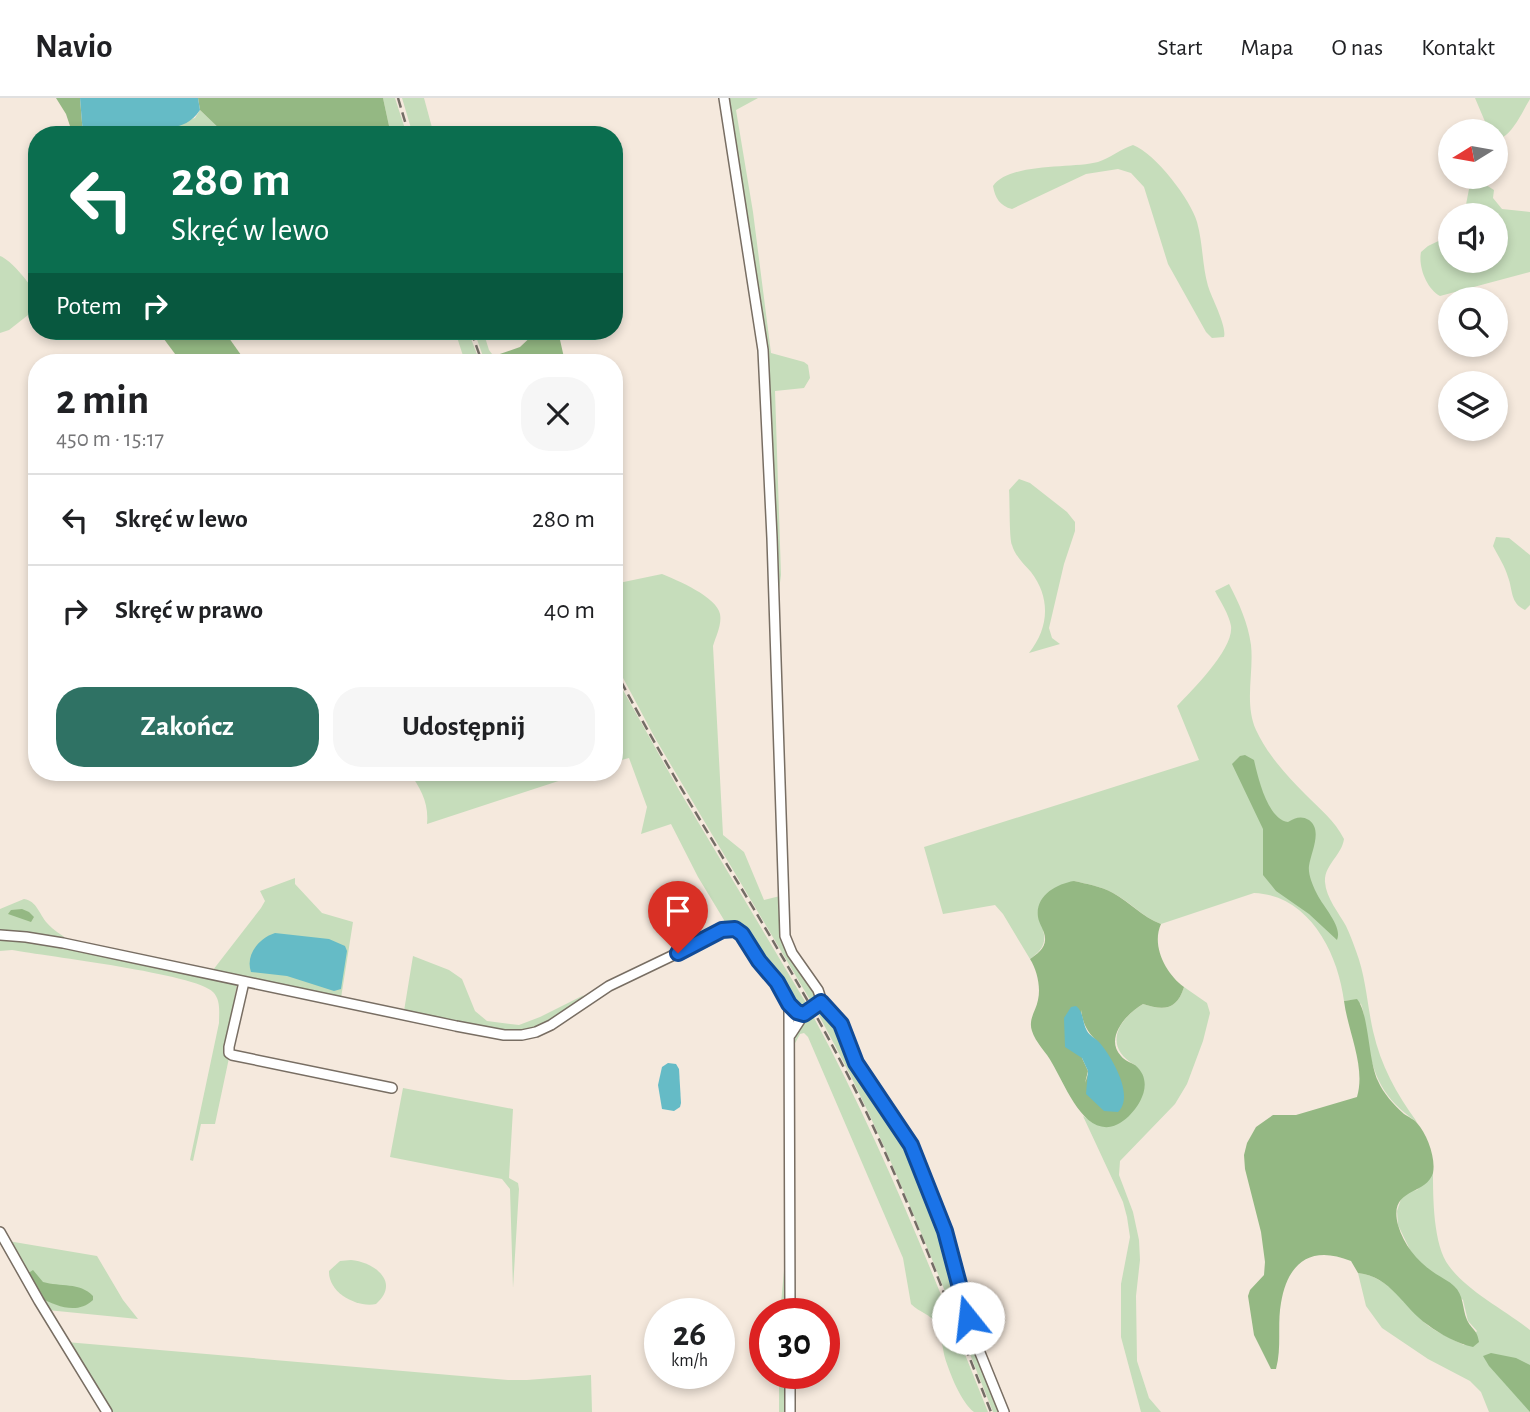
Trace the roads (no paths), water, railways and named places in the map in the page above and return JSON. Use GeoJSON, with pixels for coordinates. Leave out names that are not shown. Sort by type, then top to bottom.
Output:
{"type":"FeatureCollection","features":[{"type":"Feature","properties":{"kind":"street"},"geometry":{"type":"LineString","coordinates":[[724,98],[763,350],[772,538],[784,927],[788,945],[818,990],[821,1002],[841,1024],[856,1063],[911,1145],[945,1231],[972,1333],[1004,1412]]}},
{"type":"Feature","properties":{"kind":"street"},"geometry":{"type":"LineString","coordinates":[[0,935],[63,943],[469,1028],[504,1035],[522,1035],[551,1025],[609,986],[730,928],[742,934],[759,961],[777,982],[789,1004],[797,1012],[804,1014]]}},
{"type":"Feature","properties":{"kind":"street"},"geometry":{"type":"LineString","coordinates":[[244,982],[229,1053],[392,1088]]}},
{"type":"Feature","properties":{"kind":"street"},"geometry":{"type":"LineString","coordinates":[[790,1036],[804,1014],[821,1002]]}},
{"type":"Feature","properties":{"kind":"street"},"geometry":{"type":"LineString","coordinates":[[789,1004],[790,1298]]}},
{"type":"Feature","properties":{"kind":"street"},"geometry":{"type":"LineString","coordinates":[[0,1232],[107,1412]]}},
{"type":"Feature","properties":{"kind":"street"},"geometry":{"type":"LineString","coordinates":[[790,1389],[790,1412]]}},
{"type":"Feature","properties":{"kind":"water"},"geometry":{"type":"Polygon","coordinates":[[[80,98],[198,98],[200,110],[193,118],[179,126],[82,126],[80,98]]]}},
{"type":"Feature","properties":{"kind":"water"},"geometry":{"type":"Polygon","coordinates":[[[275,933],[329,939],[345,946],[347,951],[341,989],[334,991],[287,976],[251,972],[250,959],[255,948],[275,933]]]}},
{"type":"Feature","properties":{"kind":"water"},"geometry":{"type":"Polygon","coordinates":[[[1076,1006],[1087,1031],[1099,1042],[1120,1077],[1124,1096],[1123,1105],[1118,1112],[1104,1111],[1086,1094],[1088,1071],[1082,1058],[1065,1047],[1064,1018],[1071,1007],[1076,1006]]]}},
{"type":"Feature","properties":{"kind":"water"},"geometry":{"type":"Polygon","coordinates":[[[668,1063],[676,1064],[679,1069],[681,1103],[674,1111],[662,1109],[658,1085],[662,1067],[668,1063]]]}},
{"type":"Feature","properties":{"kind":"railway"},"geometry":{"type":"LineString","coordinates":[[398,98],[406,126]]}},
{"type":"Feature","properties":{"kind":"railway"},"geometry":{"type":"LineString","coordinates":[[474,340],[479,354]]}},
{"type":"Feature","properties":{"kind":"railway"},"geometry":{"type":"LineString","coordinates":[[623,685],[841,1062],[902,1191],[991,1412]]}}]}
